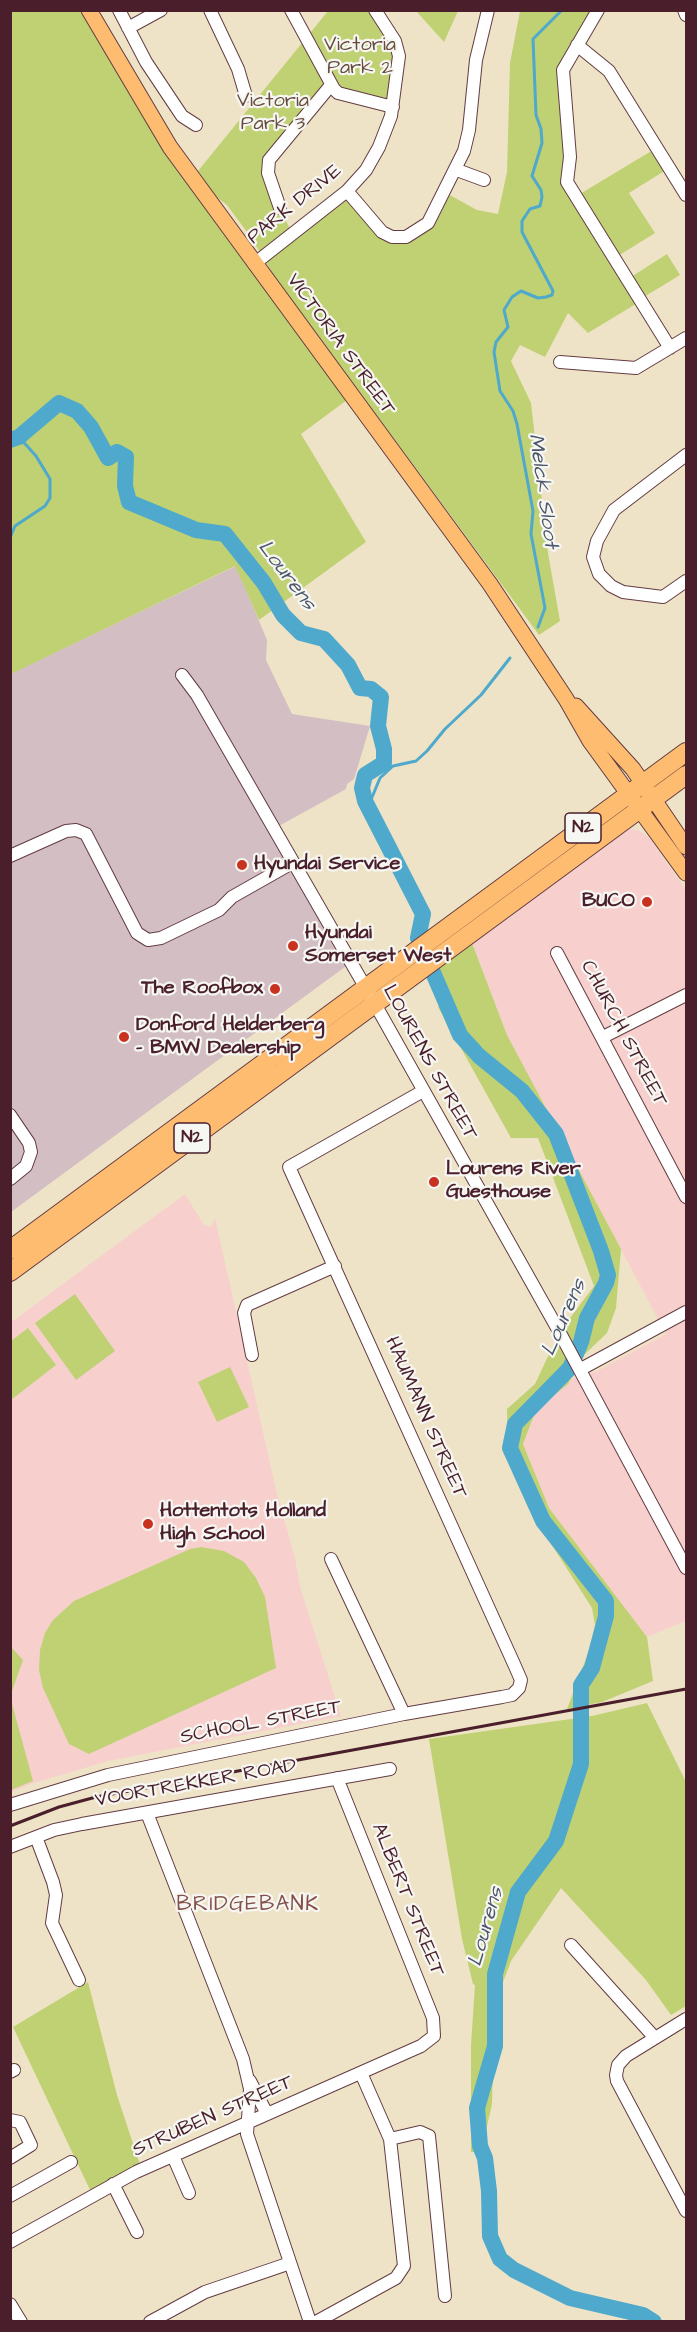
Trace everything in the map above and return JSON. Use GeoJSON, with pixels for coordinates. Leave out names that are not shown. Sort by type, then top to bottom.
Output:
{"type":"FeatureCollection","features":[{"type":"Feature","properties":{"kind":"highway","name":"N2"},"geometry":{"type":"LineString","coordinates":[[10,1272],[424,968],[642,796],[687,752]]}},
{"type":"Feature","properties":{"kind":"highway","name":"N2"},"geometry":{"type":"LineString","coordinates":[[10,1250],[187,1122],[455,921],[642,796],[687,774]]}},
{"type":"Feature","properties":{"kind":"main road","name":"VICTORIA STREET"},"geometry":{"type":"LineString","coordinates":[[89,10],[170,147],[465,549],[566,699],[590,741],[687,847]]}},
{"type":"Feature","properties":{"kind":"main road","name":"VICTORIA STREET"},"geometry":{"type":"LineString","coordinates":[[642,796],[687,873]]}},
{"type":"Feature","properties":{"kind":"street"},"geometry":{"type":"LineString","coordinates":[[119,10],[146,62],[182,116],[196,125]]}},
{"type":"Feature","properties":{"kind":"street"},"geometry":{"type":"LineString","coordinates":[[128,27],[160,10]]}},
{"type":"Feature","properties":{"kind":"street"},"geometry":{"type":"LineString","coordinates":[[210,10],[238,69],[246,96]]}},
{"type":"Feature","properties":{"kind":"street"},"geometry":{"type":"LineString","coordinates":[[291,10],[331,85],[338,93],[393,107]]}},
{"type":"Feature","properties":{"kind":"street","name":"PARK DRIVE"},"geometry":{"type":"LineString","coordinates":[[254,264],[347,191],[373,159],[387,128],[393,107],[398,50],[375,10]]}},
{"type":"Feature","properties":{"kind":"street"},"geometry":{"type":"LineString","coordinates":[[347,191],[382,232],[402,238],[428,223],[457,170],[469,130],[477,60],[488,10]]}},
{"type":"Feature","properties":{"kind":"street"},"geometry":{"type":"LineString","coordinates":[[598,10],[567,59],[562,75],[570,157],[567,182],[670,348]]}},
{"type":"Feature","properties":{"kind":"street"},"geometry":{"type":"LineString","coordinates":[[684,10],[687,15]]}},
{"type":"Feature","properties":{"kind":"street"},"geometry":{"type":"LineString","coordinates":[[577,45],[609,71],[687,195]]}},
{"type":"Feature","properties":{"kind":"street"},"geometry":{"type":"LineString","coordinates":[[280,208],[268,173],[269,160],[331,85]]}},
{"type":"Feature","properties":{"kind":"street"},"geometry":{"type":"LineString","coordinates":[[457,170],[484,180]]}},
{"type":"Feature","properties":{"kind":"street"},"geometry":{"type":"LineString","coordinates":[[560,362],[632,368],[642,366],[687,338]]}},
{"type":"Feature","properties":{"kind":"street"},"geometry":{"type":"LineString","coordinates":[[687,455],[614,510],[597,541],[593,557],[599,574],[611,586],[623,592],[657,598],[670,593],[687,581]]}},
{"type":"Feature","properties":{"kind":"street","name":"LOURENS STREET"},"geometry":{"type":"LineString","coordinates":[[182,675],[196,695],[375,1005],[560,1333],[687,1568]]}},
{"type":"Feature","properties":{"kind":"street"},"geometry":{"type":"LineString","coordinates":[[10,856],[66,831],[76,830],[86,834],[137,933],[148,940],[158,940],[219,910],[232,897],[292,863]]}},
{"type":"Feature","properties":{"kind":"street","name":"CHURCH STREET"},"geometry":{"type":"LineString","coordinates":[[557,953],[687,1197]]}},
{"type":"Feature","properties":{"kind":"street"},"geometry":{"type":"LineString","coordinates":[[603,1037],[687,995]]}},
{"type":"Feature","properties":{"kind":"street","name":"HAUMANN STREET"},"geometry":{"type":"LineString","coordinates":[[423,1091],[289,1167],[514,1664],[521,1680],[519,1688]]}},
{"type":"Feature","properties":{"kind":"street"},"geometry":{"type":"LineString","coordinates":[[10,1115],[27,1139],[31,1152],[26,1166],[10,1179]]}},
{"type":"Feature","properties":{"kind":"street"},"geometry":{"type":"LineString","coordinates":[[252,1355],[244,1313],[248,1305],[335,1266]]}},
{"type":"Feature","properties":{"kind":"street"},"geometry":{"type":"LineString","coordinates":[[578,1366],[687,1312]]}},
{"type":"Feature","properties":{"kind":"street"},"geometry":{"type":"LineString","coordinates":[[332,1559],[404,1714]]}},
{"type":"Feature","properties":{"kind":"street","name":"SCHOOL STREET"},"geometry":{"type":"LineString","coordinates":[[10,1805],[108,1775],[404,1714],[512,1695],[519,1688]]}},
{"type":"Feature","properties":{"kind":"street","name":"VOORTREKKER ROAD"},"geometry":{"type":"LineString","coordinates":[[10,1847],[63,1828],[390,1769]]}},
{"type":"Feature","properties":{"kind":"street","name":"ALBERT STREET"},"geometry":{"type":"LineString","coordinates":[[337,1779],[433,2018],[434,2036]]}},
{"type":"Feature","properties":{"kind":"street"},"geometry":{"type":"LineString","coordinates":[[147,1813],[249,2080],[257,2090],[267,2114]]}},
{"type":"Feature","properties":{"kind":"street"},"geometry":{"type":"LineString","coordinates":[[36,1837],[56,1895],[52,1923],[79,1980]]}},
{"type":"Feature","properties":{"kind":"street"},"geometry":{"type":"LineString","coordinates":[[571,1945],[655,2038]]}},
{"type":"Feature","properties":{"kind":"street"},"geometry":{"type":"LineString","coordinates":[[687,2019],[621,2060],[616,2068],[617,2081],[687,2211]]}},
{"type":"Feature","properties":{"kind":"street","name":"STRUBEN STREET"},"geometry":{"type":"LineString","coordinates":[[10,2242],[113,2184],[430,2042],[434,2036]]}},
{"type":"Feature","properties":{"kind":"street"},"geometry":{"type":"LineString","coordinates":[[316,2322],[402,2272],[405,2257],[390,2139],[361,2073]]}},
{"type":"Feature","properties":{"kind":"street"},"geometry":{"type":"LineString","coordinates":[[249,2080],[247,2123],[249,2143],[310,2322]]}},
{"type":"Feature","properties":{"kind":"street"},"geometry":{"type":"LineString","coordinates":[[10,2120],[20,2122],[31,2145],[10,2158]]}},
{"type":"Feature","properties":{"kind":"street"},"geometry":{"type":"LineString","coordinates":[[390,2139],[420,2132],[429,2136],[445,2296]]}},
{"type":"Feature","properties":{"kind":"street"},"geometry":{"type":"LineString","coordinates":[[173,2156],[189,2193]]}},
{"type":"Feature","properties":{"kind":"street"},"geometry":{"type":"LineString","coordinates":[[10,2196],[71,2162]]}},
{"type":"Feature","properties":{"kind":"street"},"geometry":{"type":"LineString","coordinates":[[113,2184],[137,2232]]}},
{"type":"Feature","properties":{"kind":"street"},"geometry":{"type":"LineString","coordinates":[[150,2322],[205,2292],[290,2263]]}},
{"type":"Feature","properties":{"kind":"street"},"geometry":{"type":"LineString","coordinates":[[10,2304],[16,2320]]}},
{"type":"Feature","properties":{"kind":"shaded area"},"geometry":{"type":"Polygon","coordinates":[[[236,566],[267,640],[266,660],[292,714],[370,726],[354,779],[347,784],[346,789],[277,827],[353,961],[11,1212],[10,674],[236,566]]]}},
{"type":"Feature","properties":{"kind":"shaded area"},"geometry":{"type":"Polygon","coordinates":[[[628,829],[638,830],[649,837],[686,890],[686,1621],[647,1637],[549,1508],[523,1444],[536,1410],[573,1378],[597,1371],[666,1334],[507,1035],[472,943],[628,829]]]}},
{"type":"Feature","properties":{"kind":"shaded area","name":"Hottentots Holland High School"},"geometry":{"type":"Polygon","coordinates":[[[185,1194],[204,1225],[211,1227],[215,1218],[276,1490],[295,1558],[301,1590],[341,1716],[108,1761],[11,1792],[10,1323],[185,1194]]]}},
{"type":"Feature","properties":{"kind":"green space"},"geometry":{"type":"Polygon","coordinates":[[[10,11],[82,11],[118,75],[182,175],[347,400],[301,434],[366,542],[259,620],[235,566],[11,674],[10,11]]]}},
{"type":"Feature","properties":{"kind":"green space"},"geometry":{"type":"Polygon","coordinates":[[[328,11],[383,11],[378,17],[396,45],[392,107],[333,90],[269,160],[279,208],[293,234],[347,192],[392,238],[428,223],[446,193],[477,210],[498,214],[507,172],[510,63],[520,11],[597,11],[567,59],[566,171],[639,302],[588,333],[568,313],[545,357],[520,345],[511,361],[531,403],[548,553],[560,621],[539,635],[274,276],[252,239],[227,205],[214,195],[198,171],[328,11]]]}},
{"type":"Feature","properties":{"kind":"green space"},"geometry":{"type":"Polygon","coordinates":[[[416,11],[458,11],[444,42],[416,11]]]}},
{"type":"Feature","properties":{"kind":"green space"},"geometry":{"type":"Polygon","coordinates":[[[653,150],[666,170],[629,193],[655,233],[618,256],[580,194],[653,150]]]}},
{"type":"Feature","properties":{"kind":"green space"},"geometry":{"type":"Polygon","coordinates":[[[667,254],[680,275],[644,297],[631,277],[667,254]]]}},
{"type":"Feature","properties":{"kind":"green space"},"geometry":{"type":"Polygon","coordinates":[[[472,943],[507,1035],[621,1249],[616,1308],[607,1333],[585,1354],[568,1384],[536,1410],[523,1444],[549,1508],[647,1637],[653,1681],[602,1702],[567,1709],[590,1648],[595,1625],[592,1608],[534,1517],[508,1455],[507,1409],[535,1384],[559,1333],[594,1286],[538,1138],[511,1138],[438,1007],[440,1004],[427,977],[472,943]]]}},
{"type":"Feature","properties":{"kind":"green space"},"geometry":{"type":"Polygon","coordinates":[[[75,1294],[115,1351],[76,1380],[35,1323],[75,1294]]]}},
{"type":"Feature","properties":{"kind":"green space"},"geometry":{"type":"Polygon","coordinates":[[[28,1328],[56,1365],[11,1400],[11,1341],[28,1328]]]}},
{"type":"Feature","properties":{"kind":"green space"},"geometry":{"type":"Polygon","coordinates":[[[230,1367],[249,1407],[217,1422],[198,1382],[230,1367]]]}},
{"type":"Feature","properties":{"kind":"green space"},"geometry":{"type":"Polygon","coordinates":[[[201,1547],[224,1551],[244,1562],[256,1578],[265,1597],[276,1668],[89,1754],[69,1744],[43,1688],[39,1670],[40,1650],[45,1633],[53,1620],[74,1601],[190,1549],[201,1547]]]}},
{"type":"Feature","properties":{"kind":"green space"},"geometry":{"type":"Polygon","coordinates":[[[11,1647],[23,1660],[11,1694],[11,1647]]]}},
{"type":"Feature","properties":{"kind":"green space"},"geometry":{"type":"Polygon","coordinates":[[[11,1700],[33,1781],[10,1790],[11,1700]]]}},
{"type":"Feature","properties":{"kind":"green space"},"geometry":{"type":"Polygon","coordinates":[[[647,1703],[686,1782],[686,2006],[671,2015],[646,1980],[561,1888],[511,1961],[503,1982],[498,2044],[493,2064],[492,2104],[485,2135],[488,2152],[471,2152],[471,2045],[475,1985],[462,1939],[429,1739],[592,1716],[647,1703]]]}},
{"type":"Feature","properties":{"kind":"green space"},"geometry":{"type":"Polygon","coordinates":[[[88,1982],[117,2095],[140,2165],[90,2190],[13,2027],[88,1982]]]}},
{"type":"Feature","properties":{"kind":"waterway","name":"Melck Sloot"},"geometry":{"type":"LineString","coordinates":[[538,627],[545,608],[531,534],[533,511],[517,424],[513,411],[500,391],[494,352],[496,342],[508,327],[504,310],[512,297],[521,291],[538,298],[546,297],[552,295],[553,291],[522,232],[522,221],[530,209],[540,206],[542,197],[541,190],[532,176],[542,143],[541,129],[536,115],[533,39],[562,10]]}},
{"type":"Feature","properties":{"kind":"waterway","name":"Lourens"},"geometry":{"type":"LineString","coordinates":[[10,440],[19,437],[59,403],[77,411],[91,427],[108,458],[117,452],[126,457],[125,486],[129,502],[196,530],[225,534],[264,583],[283,615],[301,633],[324,639],[348,665],[360,688],[371,689],[381,697],[378,726],[384,749],[384,763],[365,775],[362,788],[365,801],[423,914],[418,938],[460,1035],[479,1056],[522,1091],[556,1134],[601,1251],[608,1275],[606,1283],[587,1318],[581,1342],[570,1368],[515,1424],[510,1448],[543,1521],[606,1601],[606,1616],[592,1668],[581,1685],[581,1764],[556,1841],[518,1892],[495,1974],[495,2046],[477,2108],[480,2146],[485,2158],[489,2191],[490,2236],[500,2259],[514,2270],[570,2298],[643,2315],[654,2322]]}},
{"type":"Feature","properties":{"kind":"waterway"},"geometry":{"type":"LineString","coordinates":[[10,538],[15,526],[45,506],[50,498],[50,479],[36,456],[19,437]]}},
{"type":"Feature","properties":{"kind":"waterway","name":"Melck Sloot"},"geometry":{"type":"LineString","coordinates":[[368,807],[380,778],[393,766],[416,761],[427,751],[445,729],[481,695],[510,658]]}},
{"type":"Feature","properties":{"kind":"railway"},"geometry":{"type":"LineString","coordinates":[[10,1826],[59,1807],[96,1797],[686,1689]]}},
{"type":"Feature","properties":{"kind":"place","name":"Hyundai Service"},"geometry":{"type":"Point","coordinates":[242,865]}},
{"type":"Feature","properties":{"kind":"place","name":"BUCO"},"geometry":{"type":"Point","coordinates":[647,902]}},
{"type":"Feature","properties":{"kind":"place","name":"Hyundai Somerset West"},"geometry":{"type":"Point","coordinates":[293,946]}},
{"type":"Feature","properties":{"kind":"place","name":"The Roofbox"},"geometry":{"type":"Point","coordinates":[275,989]}},
{"type":"Feature","properties":{"kind":"place","name":"Donford Helderberg - BMW Dealership"},"geometry":{"type":"Point","coordinates":[124,1037]}},
{"type":"Feature","properties":{"kind":"place","name":"Lourens River Guesthouse"},"geometry":{"type":"Point","coordinates":[434,1182]}},
{"type":"Feature","properties":{"kind":"place","name":"Hottentots Holland High School"},"geometry":{"type":"Point","coordinates":[148,1524]}},
{"type":"Feature","properties":{"kind":"district","name":"BRIDGEBANK"},"geometry":{"type":"Point","coordinates":[248,1906]}},
{"type":"Feature","properties":{"kind":"park label","name":"Victoria Park 2"},"geometry":{"type":"Point","coordinates":[360,58]}},
{"type":"Feature","properties":{"kind":"park label","name":"Victoria Park 3"},"geometry":{"type":"Point","coordinates":[273,114]}}]}
